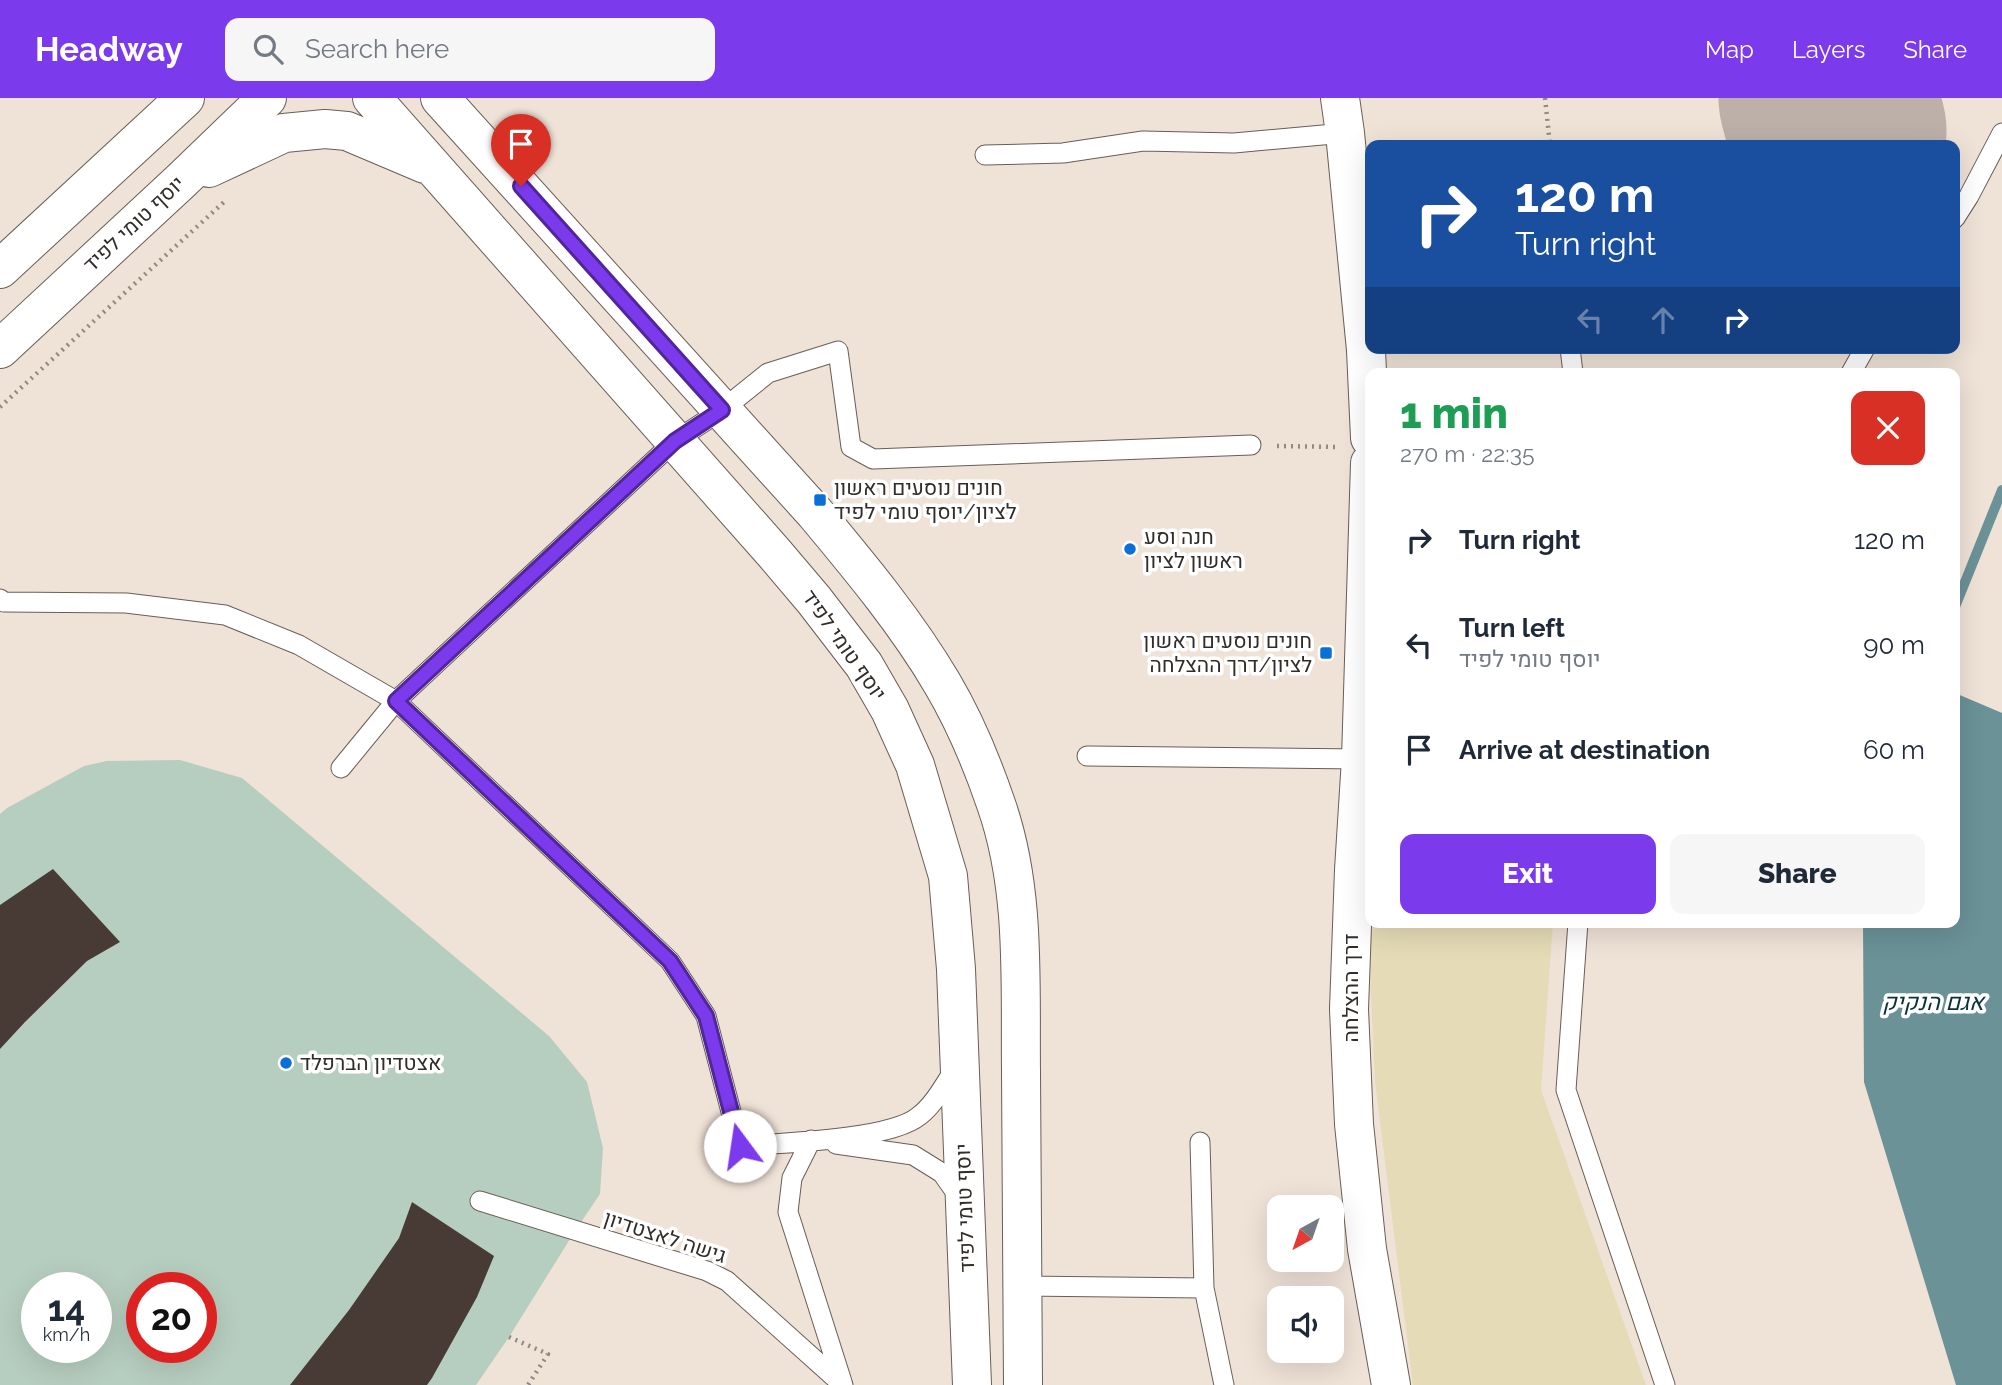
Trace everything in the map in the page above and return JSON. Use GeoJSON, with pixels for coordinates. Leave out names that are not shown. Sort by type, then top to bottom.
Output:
{"type":"FeatureCollection","features":[{"type":"Feature","properties":{"kind":"street"},"geometry":{"type":"LineString","coordinates":[[0,269],[185,98]]}},
{"type":"Feature","properties":{"kind":"street","name":"יוסף טומי לפיד"},"geometry":{"type":"LineString","coordinates":[[0,349],[267,98]]}},
{"type":"Feature","properties":{"kind":"street","name":"יוסף טומי לפיד"},"geometry":{"type":"LineString","coordinates":[[372,98],[806,591],[864,665],[890,710],[915,765],[948,876],[956,969],[972,1385]]}},
{"type":"Feature","properties":{"kind":"street"},"geometry":{"type":"LineString","coordinates":[[440,98],[856,561],[910,633],[942,684],[970,737],[996,805],[1014,872],[1021,962],[1023,1385]]}},
{"type":"Feature","properties":{"kind":"street"},"geometry":{"type":"LineString","coordinates":[[468,98],[485,146]]}},
{"type":"Feature","properties":{"kind":"street","name":"דרך ההצלחה"},"geometry":{"type":"LineString","coordinates":[[1343,115],[1365,340]]}},
{"type":"Feature","properties":{"kind":"street"},"geometry":{"type":"LineString","coordinates":[[182,180],[284,133],[325,129],[347,131],[434,169]]}},
{"type":"Feature","properties":{"kind":"street","name":"דרך ההצלחה"},"geometry":{"type":"LineString","coordinates":[[1365,370],[1361,449],[1361,759],[1349,1009],[1354,1124],[1367,1249],[1391,1385]]}},
{"type":"Feature","properties":{"kind":"lane"},"geometry":{"type":"LineString","coordinates":[[985,155],[1063,153],[1143,141],[1234,143],[1343,115]]}},
{"type":"Feature","properties":{"kind":"lane"},"geometry":{"type":"LineString","coordinates":[[1960,210],[2002,133]]}},
{"type":"Feature","properties":{"kind":"lane"},"geometry":{"type":"LineString","coordinates":[[341,768],[396,701],[675,441],[722,410],[768,373],[838,351],[851,447],[873,459],[1251,445]]}},
{"type":"Feature","properties":{"kind":"lane"},"geometry":{"type":"LineString","coordinates":[[1,599],[126,603],[225,615],[299,645],[396,701],[670,961],[706,1016],[740,1146],[885,1131],[918,1117],[960,1062]]}},
{"type":"Feature","properties":{"kind":"lane"},"geometry":{"type":"LineString","coordinates":[[1087,756],[1361,759]]}},
{"type":"Feature","properties":{"kind":"lane"},"geometry":{"type":"LineString","coordinates":[[1578,928],[1566,1090],[1665,1385]]}},
{"type":"Feature","properties":{"kind":"lane"},"geometry":{"type":"LineString","coordinates":[[811,1140],[913,1155],[942,1173],[965,1207]]}},
{"type":"Feature","properties":{"kind":"lane"},"geometry":{"type":"LineString","coordinates":[[811,1140],[792,1178],[788,1212],[843,1384]]}},
{"type":"Feature","properties":{"kind":"lane"},"geometry":{"type":"LineString","coordinates":[[1200,1142],[1204,1288],[1224,1385]]}},
{"type":"Feature","properties":{"kind":"lane","name":"גישה לאצטדיון"},"geometry":{"type":"LineString","coordinates":[[480,1201],[707,1271],[727,1281],[843,1384]]}},
{"type":"Feature","properties":{"kind":"lane"},"geometry":{"type":"LineString","coordinates":[[1022,1286],[1204,1288]]}},
{"type":"Feature","properties":{"kind":"path"},"geometry":{"type":"LineString","coordinates":[[1545,98],[1549,140]]}},
{"type":"Feature","properties":{"kind":"path"},"geometry":{"type":"LineString","coordinates":[[0,407],[228,198]]}},
{"type":"Feature","properties":{"kind":"path"},"geometry":{"type":"LineString","coordinates":[[1251,445],[1361,449]]}},
{"type":"Feature","properties":{"kind":"path"},"geometry":{"type":"LineString","coordinates":[[509,1337],[548,1354],[528,1385]]}},
{"type":"Feature","properties":{"kind":"green space","name":"אצטדיון הברפלד"},"geometry":{"type":"Polygon","coordinates":[[[180,760],[242,778],[549,1036],[587,1082],[603,1148],[600,1194],[476,1385],[0,1385],[0,814],[84,766],[107,761],[180,760]]]}},
{"type":"Feature","properties":{"kind":"sand"},"geometry":{"type":"Polygon","coordinates":[[[1373,928],[1553,928],[1541,1090],[1646,1385],[1413,1385],[1375,1081],[1369,952],[1373,928]]]}},
{"type":"Feature","properties":{"kind":"water","name":"אגם הנקיק"},"geometry":{"type":"Polygon","coordinates":[[[1960,695],[2002,713],[2002,1385],[1956,1385],[1864,1082],[1863,928],[1960,928],[1960,695]]]}},
{"type":"Feature","properties":{"kind":"building"},"geometry":{"type":"Polygon","coordinates":[[[53,869],[120,942],[87,961],[0,1049],[0,905],[53,869]]]}},
{"type":"Feature","properties":{"kind":"building"},"geometry":{"type":"Polygon","coordinates":[[[412,1202],[494,1256],[477,1297],[432,1378],[427,1385],[290,1385],[349,1310],[399,1238],[412,1202]]]}},
{"type":"Feature","properties":{"kind":"waterway"},"geometry":{"type":"LineString","coordinates":[[1960,595],[2002,490]]}},
{"type":"Feature","properties":{"kind":"runway"},"geometry":{"type":"LineString","coordinates":[[1828,98],[1837,131]]}},
{"type":"Feature","properties":{"kind":"place","name":"חונים נוסעים ראשון לציון/יוסף טומי לפיד"},"geometry":{"type":"Point","coordinates":[820,500]}},
{"type":"Feature","properties":{"kind":"place","name":"חנה וסע ראשון לציון"},"geometry":{"type":"Point","coordinates":[1130,549]}},
{"type":"Feature","properties":{"kind":"place","name":"חונים נוסעים ראשון לציון/דרך ההצלחה"},"geometry":{"type":"Point","coordinates":[1326,653]}},
{"type":"Feature","properties":{"kind":"place","name":"אצטדיון הברפלד"},"geometry":{"type":"Point","coordinates":[286,1063]}},
{"type":"Feature","properties":{"kind":"route"},"geometry":{"type":"LineString","coordinates":[[521,186],[722,410],[675,441],[396,701],[670,961],[706,1016],[740,1146]]}}]}
